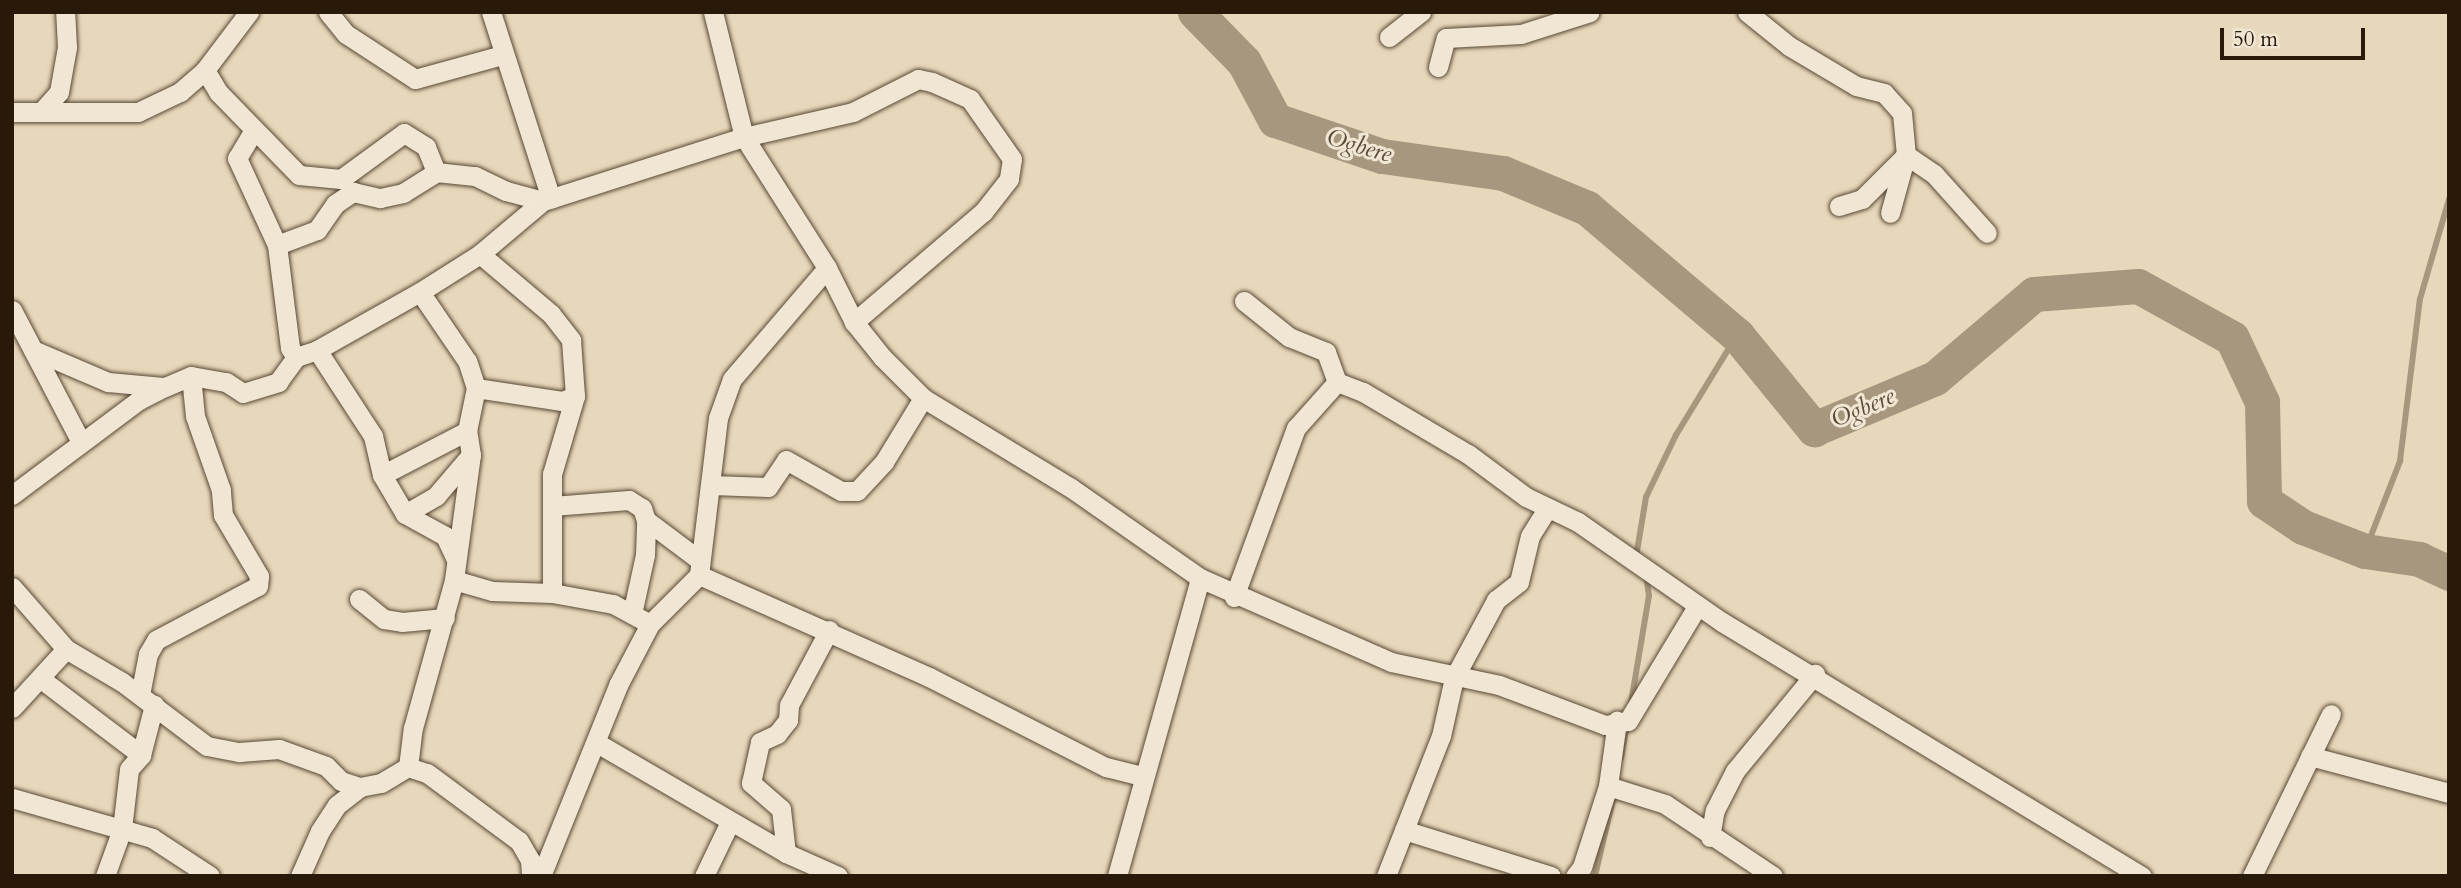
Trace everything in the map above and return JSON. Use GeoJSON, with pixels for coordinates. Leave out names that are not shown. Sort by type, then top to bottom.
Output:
{"type":"FeatureCollection","features":[{"type":"Feature","properties":{"kind":"street"},"geometry":{"type":"LineString","coordinates":[[42,111],[59,92],[67,47],[65,12]]}},
{"type":"Feature","properties":{"kind":"street"},"geometry":{"type":"LineString","coordinates":[[12,112],[138,112],[180,92],[205,70],[249,12]]}},
{"type":"Feature","properties":{"kind":"street"},"geometry":{"type":"LineString","coordinates":[[328,12],[346,34],[415,79],[502,55]]}},
{"type":"Feature","properties":{"kind":"street"},"geometry":{"type":"LineString","coordinates":[[491,12],[547,200]]}},
{"type":"Feature","properties":{"kind":"street"},"geometry":{"type":"LineString","coordinates":[[713,12],[744,137],[827,268],[854,322],[923,398],[1071,488],[1200,578],[1234,597],[1391,662],[1454,678],[1499,685],[1605,725],[1628,721],[1698,605]]}},
{"type":"Feature","properties":{"kind":"street"},"geometry":{"type":"LineString","coordinates":[[1390,37],[1421,12]]}},
{"type":"Feature","properties":{"kind":"street"},"geometry":{"type":"LineString","coordinates":[[1438,68],[1446,38],[1521,34],[1591,12]]}},
{"type":"Feature","properties":{"kind":"street"},"geometry":{"type":"LineString","coordinates":[[1747,12],[1789,46],[1856,86],[1884,93],[1902,113],[1906,155],[1890,213]]}},
{"type":"Feature","properties":{"kind":"street"},"geometry":{"type":"LineString","coordinates":[[205,70],[254,131],[299,175],[316,180],[341,179],[404,133],[426,147],[436,172]]}},
{"type":"Feature","properties":{"kind":"street"},"geometry":{"type":"LineString","coordinates":[[12,495],[81,442],[164,387],[191,376],[226,382],[243,393],[278,382],[296,357],[317,350],[420,292],[480,254],[547,200],[744,137],[853,113],[918,79],[970,99],[1012,159],[1009,179],[983,212],[854,322]]}},
{"type":"Feature","properties":{"kind":"street"},"geometry":{"type":"LineString","coordinates":[[254,131],[237,158],[277,245],[290,348],[296,357]]}},
{"type":"Feature","properties":{"kind":"street"},"geometry":{"type":"LineString","coordinates":[[1839,206],[1862,199],[1906,155]]}},
{"type":"Feature","properties":{"kind":"street"},"geometry":{"type":"LineString","coordinates":[[1906,155],[1934,174],[1987,233]]}},
{"type":"Feature","properties":{"kind":"street"},"geometry":{"type":"LineString","coordinates":[[277,245],[317,230],[335,204],[353,192],[380,198],[403,193],[436,172],[475,176],[506,191],[547,200]]}},
{"type":"Feature","properties":{"kind":"street"},"geometry":{"type":"LineString","coordinates":[[480,254],[551,314],[571,340],[575,396],[552,474],[552,593]]}},
{"type":"Feature","properties":{"kind":"street"},"geometry":{"type":"LineString","coordinates":[[541,876],[597,743],[618,685],[650,624],[698,567],[718,418],[732,379],[827,268]]}},
{"type":"Feature","properties":{"kind":"street"},"geometry":{"type":"LineString","coordinates":[[408,767],[413,728],[445,618],[455,571],[471,455],[467,431],[476,388],[467,360],[420,292]]}},
{"type":"Feature","properties":{"kind":"street"},"geometry":{"type":"LineString","coordinates":[[1244,301],[1289,337],[1326,352],[1337,382],[1363,392],[1468,454],[1547,509],[1577,522],[1698,605],[1815,674],[2057,828],[2142,876]]}},
{"type":"Feature","properties":{"kind":"street"},"geometry":{"type":"LineString","coordinates":[[12,310],[81,442]]}},
{"type":"Feature","properties":{"kind":"street"},"geometry":{"type":"LineString","coordinates":[[33,350],[108,382],[164,387]]}},
{"type":"Feature","properties":{"kind":"street"},"geometry":{"type":"LineString","coordinates":[[317,350],[373,436],[382,475],[405,513],[445,536],[455,571],[492,591],[552,593],[613,604],[650,624]]}},
{"type":"Feature","properties":{"kind":"street"},"geometry":{"type":"LineString","coordinates":[[106,876],[121,828],[129,769],[141,755],[147,700],[148,654],[156,640],[258,586],[259,576],[223,515],[220,490],[195,416],[191,376]]}},
{"type":"Feature","properties":{"kind":"street"},"geometry":{"type":"LineString","coordinates":[[1234,597],[1296,428],[1337,382]]}},
{"type":"Feature","properties":{"kind":"street"},"geometry":{"type":"LineString","coordinates":[[476,388],[547,400],[575,396]]}},
{"type":"Feature","properties":{"kind":"street"},"geometry":{"type":"LineString","coordinates":[[711,485],[768,487],[786,460],[841,491],[857,491],[884,462],[923,398]]}},
{"type":"Feature","properties":{"kind":"street"},"geometry":{"type":"LineString","coordinates":[[382,475],[467,431]]}},
{"type":"Feature","properties":{"kind":"street"},"geometry":{"type":"LineString","coordinates":[[405,513],[436,496],[471,455]]}},
{"type":"Feature","properties":{"kind":"street"},"geometry":{"type":"LineString","coordinates":[[552,506],[629,500],[642,508],[646,520],[632,614]]}},
{"type":"Feature","properties":{"kind":"street"},"geometry":{"type":"LineString","coordinates":[[1387,876],[1441,736],[1454,678],[1496,600],[1519,582],[1530,536],[1547,509]]}},
{"type":"Feature","properties":{"kind":"street"},"geometry":{"type":"LineString","coordinates":[[646,520],[698,567],[1106,767],[1143,776]]}},
{"type":"Feature","properties":{"kind":"street"},"geometry":{"type":"LineString","coordinates":[[1117,876],[1200,578]]}},
{"type":"Feature","properties":{"kind":"street"},"geometry":{"type":"LineString","coordinates":[[613,604],[639,580]]}},
{"type":"Feature","properties":{"kind":"street"},"geometry":{"type":"LineString","coordinates":[[12,587],[66,649],[147,700],[207,746],[239,752],[279,749],[326,766],[341,781],[360,787]]}},
{"type":"Feature","properties":{"kind":"street"},"geometry":{"type":"LineString","coordinates":[[359,599],[384,619],[402,622],[445,618]]}},
{"type":"Feature","properties":{"kind":"street"},"geometry":{"type":"LineString","coordinates":[[786,853],[781,808],[751,783],[761,742],[777,734],[788,720],[789,705],[829,630]]}},
{"type":"Feature","properties":{"kind":"street"},"geometry":{"type":"LineString","coordinates":[[12,708],[66,649]]}},
{"type":"Feature","properties":{"kind":"street"},"geometry":{"type":"LineString","coordinates":[[1710,836],[1715,810],[1735,771],[1815,674]]}},
{"type":"Feature","properties":{"kind":"street"},"geometry":{"type":"LineString","coordinates":[[41,679],[141,755]]}},
{"type":"Feature","properties":{"kind":"street"},"geometry":{"type":"LineString","coordinates":[[2252,876],[2331,714]]}},
{"type":"Feature","properties":{"kind":"street"},"geometry":{"type":"LineString","coordinates":[[1575,876],[1582,867],[1590,830],[1608,786],[1617,721]]}},
{"type":"Feature","properties":{"kind":"street"},"geometry":{"type":"LineString","coordinates":[[597,743],[815,872],[838,876]]}},
{"type":"Feature","properties":{"kind":"street"},"geometry":{"type":"LineString","coordinates":[[2310,756],[2449,793]]}},
{"type":"Feature","properties":{"kind":"street"},"geometry":{"type":"LineString","coordinates":[[300,876],[320,831],[337,805],[360,787],[382,783],[408,767],[427,773],[519,841],[530,860],[531,876]]}},
{"type":"Feature","properties":{"kind":"street"},"geometry":{"type":"LineString","coordinates":[[1608,786],[1665,803],[1710,836],[1773,876]]}},
{"type":"Feature","properties":{"kind":"street"},"geometry":{"type":"LineString","coordinates":[[12,799],[152,838],[211,876]]}},
{"type":"Feature","properties":{"kind":"street"},"geometry":{"type":"LineString","coordinates":[[704,876],[730,822]]}},
{"type":"Feature","properties":{"kind":"street"},"geometry":{"type":"LineString","coordinates":[[1404,830],[1551,876]]}},
{"type":"Feature","properties":{"kind":"waterway","name":"Ogbere"},"geometry":{"type":"LineString","coordinates":[[1195,12],[1244,62],[1275,120],[1382,156],[1503,173],[1587,208],[1737,335],[1814,429],[1935,378],[2034,294],[2138,286],[2232,338],[2262,402],[2264,501],[2303,527],[2365,551],[2419,559],[2449,573]]}},
{"type":"Feature","properties":{"kind":"waterway"},"geometry":{"type":"LineString","coordinates":[[2365,551],[2400,461],[2420,299],[2449,199]]}},
{"type":"Feature","properties":{"kind":"waterway"},"geometry":{"type":"LineString","coordinates":[[1636,557],[1646,497],[1676,435],[1737,335]]}},
{"type":"Feature","properties":{"kind":"waterway"},"geometry":{"type":"LineString","coordinates":[[1631,703],[1649,596],[1646,575]]}},
{"type":"Feature","properties":{"kind":"waterway"},"geometry":{"type":"LineString","coordinates":[[1621,758],[1627,724]]}},
{"type":"Feature","properties":{"kind":"waterway"},"geometry":{"type":"LineString","coordinates":[[1595,876],[1613,799]]}}]}
